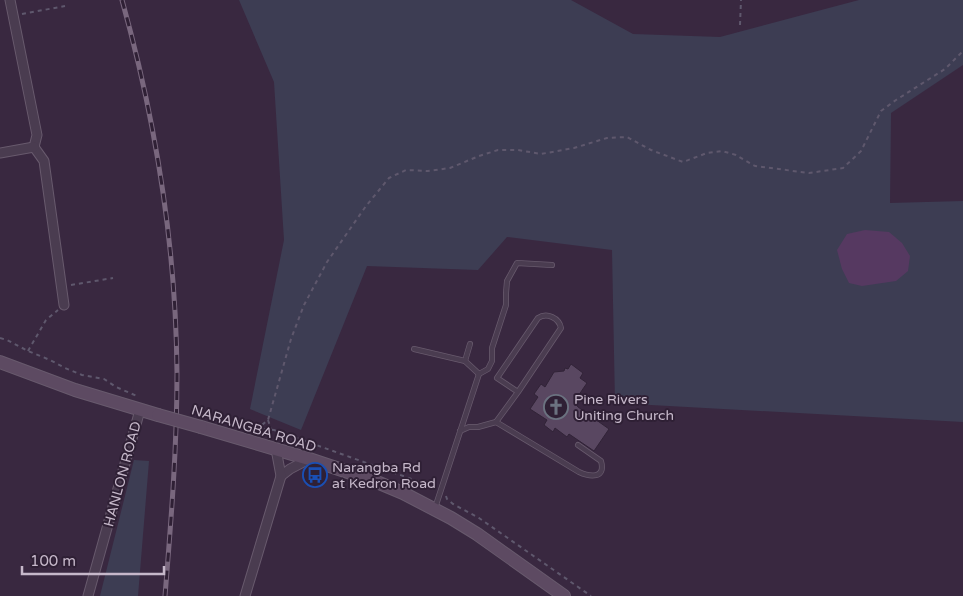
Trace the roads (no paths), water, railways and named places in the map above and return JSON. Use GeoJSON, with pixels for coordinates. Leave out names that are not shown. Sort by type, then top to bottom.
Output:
{"type":"FeatureCollection","features":[{"type":"Feature","properties":{"kind":"main road","name":"NARANGBA ROAD"},"geometry":{"type":"LineString","coordinates":[[0,362],[75,390],[140,404],[158,415],[309,459],[387,486],[477,534],[564,596]]}},
{"type":"Feature","properties":{"kind":"street"},"geometry":{"type":"LineString","coordinates":[[10,0],[37,135],[34,147],[44,161],[64,305]]}},
{"type":"Feature","properties":{"kind":"street"},"geometry":{"type":"LineString","coordinates":[[0,153],[34,147]]}},
{"type":"Feature","properties":{"kind":"street","name":"HANLON ROAD"},"geometry":{"type":"LineString","coordinates":[[88,596],[140,404]]}},
{"type":"Feature","properties":{"kind":"street"},"geometry":{"type":"LineString","coordinates":[[245,596],[280,476],[276,449]]}},
{"type":"Feature","properties":{"kind":"street"},"geometry":{"type":"LineString","coordinates":[[280,476],[290,468],[309,459]]}},
{"type":"Feature","properties":{"kind":"lane"},"geometry":{"type":"LineString","coordinates":[[434,510],[479,374],[488,369],[492,361],[492,348],[506,305],[507,281],[517,263],[552,265]]}},
{"type":"Feature","properties":{"kind":"lane"},"geometry":{"type":"LineString","coordinates":[[460,431],[469,427],[478,427],[496,422],[518,392],[561,328],[556,319],[550,316],[544,315],[538,318],[497,378],[518,392]]}},
{"type":"Feature","properties":{"kind":"lane"},"geometry":{"type":"LineString","coordinates":[[465,361],[470,344]]}},
{"type":"Feature","properties":{"kind":"lane"},"geometry":{"type":"LineString","coordinates":[[414,349],[465,361],[479,374]]}},
{"type":"Feature","properties":{"kind":"lane"},"geometry":{"type":"LineString","coordinates":[[496,422],[578,472],[595,476],[600,472],[602,463],[578,445]]}},
{"type":"Feature","properties":{"kind":"railway"},"geometry":{"type":"LineString","coordinates":[[122,0],[145,92],[154,138],[162,185],[173,279],[177,401],[165,596]]}},
{"type":"Feature","properties":{"kind":"place","name":"Pine Rivers Uniting Church"},"geometry":{"type":"Point","coordinates":[556,407]}},
{"type":"Feature","properties":{"kind":"place","name":"Narangba Rd at Kedron Road"},"geometry":{"type":"Point","coordinates":[315,475]}}]}
